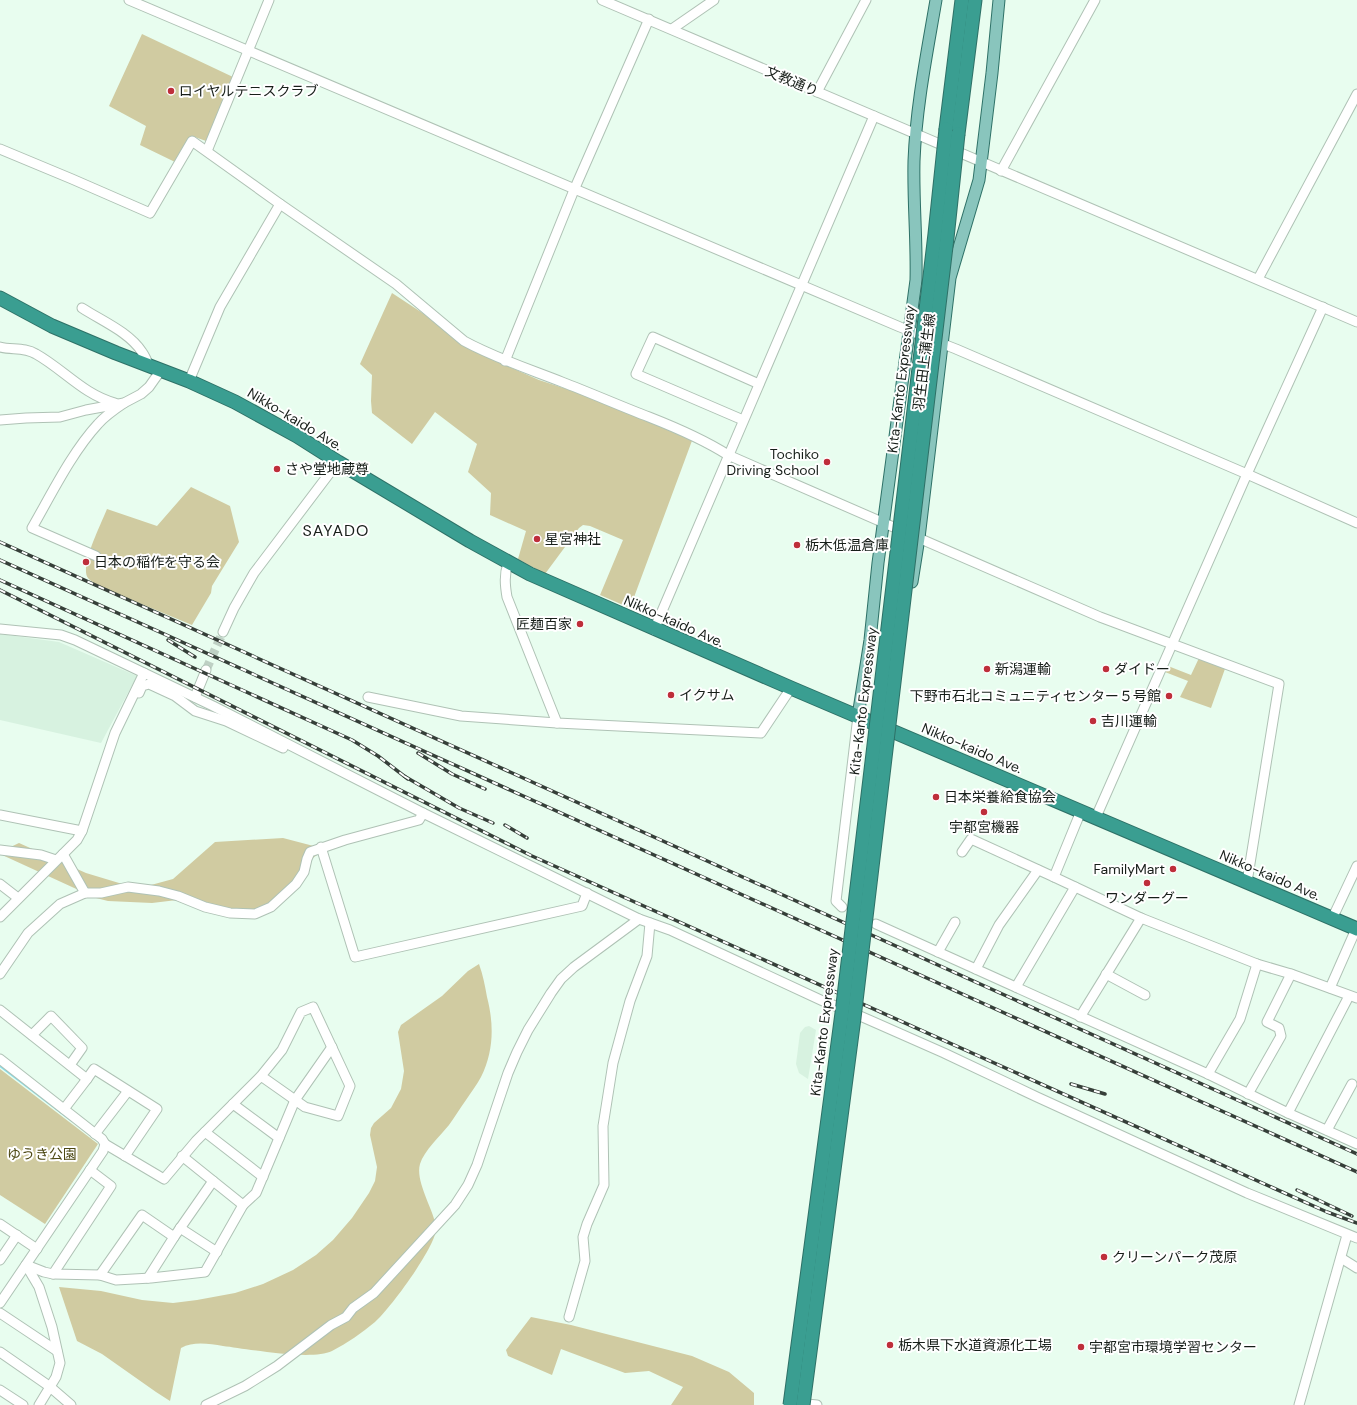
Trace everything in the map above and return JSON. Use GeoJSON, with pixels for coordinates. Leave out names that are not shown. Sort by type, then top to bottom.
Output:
{"type":"FeatureCollection","features":[{"type":"Feature","properties":{"kind":"highway","name":"Kita-Kanto Expressway"},"geometry":{"type":"LineString","coordinates":[[809,1405],[824,1243],[854,1018],[947,238],[952,132],[962,0]]}},
{"type":"Feature","properties":{"kind":"highway","name":"Kita-Kanto Expressway"},"geometry":{"type":"LineString","coordinates":[[790,1405],[853,916],[934,241],[975,0]]}},
{"type":"Feature","properties":{"kind":"highway","name":"Nikko-kaido Ave."},"geometry":{"type":"LineString","coordinates":[[0,298],[52,326],[189,381],[235,402],[297,436],[508,563],[530,574],[654,630],[1357,929]]}},
{"type":"Feature","properties":{"kind":"main road","name":"羽生田上蒲生線"},"geometry":{"type":"LineString","coordinates":[[858,716],[910,331],[916,263],[914,173],[916,134],[936,0]]}},
{"type":"Feature","properties":{"kind":"main road","name":"羽生田上蒲生線"},"geometry":{"type":"LineString","coordinates":[[890,730],[919,538],[941,343],[950,278],[959,243],[976,194],[982,162],[999,0]]}},
{"type":"Feature","properties":{"kind":"street"},"geometry":{"type":"LineString","coordinates":[[129,0],[574,190],[941,343],[1247,474],[1357,523]]}},
{"type":"Feature","properties":{"kind":"street"},"geometry":{"type":"LineString","coordinates":[[207,151],[269,0]]}},
{"type":"Feature","properties":{"kind":"street","name":"文教通り"},"geometry":{"type":"LineString","coordinates":[[602,0],[1357,322]]}},
{"type":"Feature","properties":{"kind":"street"},"geometry":{"type":"LineString","coordinates":[[672,29],[714,0]]}},
{"type":"Feature","properties":{"kind":"street"},"geometry":{"type":"LineString","coordinates":[[817,92],[866,0]]}},
{"type":"Feature","properties":{"kind":"street"},"geometry":{"type":"LineString","coordinates":[[1001,171],[1095,0]]}},
{"type":"Feature","properties":{"kind":"street"},"geometry":{"type":"LineString","coordinates":[[505,361],[574,190],[649,19]]}},
{"type":"Feature","properties":{"kind":"street"},"geometry":{"type":"LineString","coordinates":[[1258,279],[1357,94]]}},
{"type":"Feature","properties":{"kind":"street"},"geometry":{"type":"LineString","coordinates":[[654,630],[874,116]]}},
{"type":"Feature","properties":{"kind":"street"},"geometry":{"type":"LineString","coordinates":[[0,149],[150,213],[192,141],[396,284],[464,341],[505,361],[691,434],[713,445],[728,455],[1100,617],[1279,684],[1247,882]]}},
{"type":"Feature","properties":{"kind":"street"},"geometry":{"type":"LineString","coordinates":[[189,381],[220,307],[280,204]]}},
{"type":"Feature","properties":{"kind":"street"},"geometry":{"type":"LineString","coordinates":[[1096,817],[1247,474],[1323,307]]}},
{"type":"Feature","properties":{"kind":"street"},"geometry":{"type":"LineString","coordinates":[[0,420],[60,417],[131,400],[145,390],[155,368],[142,351],[132,340],[82,308]]}},
{"type":"Feature","properties":{"kind":"street"},"geometry":{"type":"LineString","coordinates":[[743,420],[636,374],[653,337],[759,384]]}},
{"type":"Feature","properties":{"kind":"street"},"geometry":{"type":"LineString","coordinates":[[0,347],[36,353],[95,396],[121,403]]}},
{"type":"Feature","properties":{"kind":"street"},"geometry":{"type":"LineString","coordinates":[[96,556],[32,528],[80,447],[98,424],[121,403]]}},
{"type":"Feature","properties":{"kind":"street"},"geometry":{"type":"LineString","coordinates":[[223,632],[234,608],[254,573],[338,462]]}},
{"type":"Feature","properties":{"kind":"street"},"geometry":{"type":"LineString","coordinates":[[508,563],[505,573],[507,597],[557,723]]}},
{"type":"Feature","properties":{"kind":"street"},"geometry":{"type":"LineString","coordinates":[[0,629],[61,635],[75,640],[195,697],[423,813],[639,919],[670,930],[824,1002],[944,1053],[1247,1193],[1331,1226],[1347,1235],[1357,1238]]}},
{"type":"Feature","properties":{"kind":"street"},"geometry":{"type":"LineString","coordinates":[[195,697],[206,670]]}},
{"type":"Feature","properties":{"kind":"street"},"geometry":{"type":"LineString","coordinates":[[0,916],[77,840],[82,831],[115,733],[144,673]]}},
{"type":"Feature","properties":{"kind":"street"},"geometry":{"type":"LineString","coordinates":[[110,748],[116,741],[142,686],[149,684],[175,696],[195,711],[226,721],[304,758],[326,763]]}},
{"type":"Feature","properties":{"kind":"street"},"geometry":{"type":"LineString","coordinates":[[368,697],[461,716],[557,723],[761,733],[791,688]]}},
{"type":"Feature","properties":{"kind":"street"},"geometry":{"type":"LineString","coordinates":[[842,907],[836,901],[858,716]]}},
{"type":"Feature","properties":{"kind":"street"},"geometry":{"type":"LineString","coordinates":[[1054,877],[1081,811]]}},
{"type":"Feature","properties":{"kind":"street"},"geometry":{"type":"LineString","coordinates":[[0,974],[28,934],[60,904],[85,893],[101,893],[128,887],[159,890],[205,907],[230,912],[255,914],[271,907],[282,899],[296,884],[304,872],[310,852],[321,847],[419,820],[423,813]]}},
{"type":"Feature","properties":{"kind":"street"},"geometry":{"type":"LineString","coordinates":[[0,815],[82,831]]}},
{"type":"Feature","properties":{"kind":"street"},"geometry":{"type":"LineString","coordinates":[[962,852],[971,839],[1141,918],[1257,964],[1291,974],[1353,997],[1288,1113]]}},
{"type":"Feature","properties":{"kind":"street"},"geometry":{"type":"LineString","coordinates":[[321,847],[355,957],[582,906],[587,893]]}},
{"type":"Feature","properties":{"kind":"street"},"geometry":{"type":"LineString","coordinates":[[0,850],[59,857],[85,893]]}},
{"type":"Feature","properties":{"kind":"street"},"geometry":{"type":"LineString","coordinates":[[1332,919],[1357,866]]}},
{"type":"Feature","properties":{"kind":"street"},"geometry":{"type":"LineString","coordinates":[[976,969],[999,925],[1038,870]]}},
{"type":"Feature","properties":{"kind":"street"},"geometry":{"type":"LineString","coordinates":[[0,884],[18,898]]}},
{"type":"Feature","properties":{"kind":"street"},"geometry":{"type":"LineString","coordinates":[[1016,987],[1076,887]]}},
{"type":"Feature","properties":{"kind":"street"},"geometry":{"type":"LineString","coordinates":[[1080,1017],[1141,918]]}},
{"type":"Feature","properties":{"kind":"street"},"geometry":{"type":"LineString","coordinates":[[206,1405],[245,1386],[271,1370],[332,1325],[346,1317],[353,1308],[374,1293],[456,1204],[468,1185],[477,1165],[508,1073],[517,1052],[528,1030],[551,993],[561,979],[574,967],[639,919]]}},
{"type":"Feature","properties":{"kind":"street"},"geometry":{"type":"LineString","coordinates":[[938,952],[955,922]]}},
{"type":"Feature","properties":{"kind":"street"},"geometry":{"type":"LineString","coordinates":[[570,1317],[585,1261],[583,1237],[604,1185],[603,1126],[613,1063],[630,1001],[647,956],[650,923]]}},
{"type":"Feature","properties":{"kind":"street"},"geometry":{"type":"LineString","coordinates":[[876,924],[1208,1074],[1288,1113],[1357,1144]]}},
{"type":"Feature","properties":{"kind":"street"},"geometry":{"type":"LineString","coordinates":[[1330,988],[1357,929]]}},
{"type":"Feature","properties":{"kind":"street"},"geometry":{"type":"LineString","coordinates":[[1208,1074],[1240,1019],[1257,964]]}},
{"type":"Feature","properties":{"kind":"street"},"geometry":{"type":"LineString","coordinates":[[1106,974],[1145,995]]}},
{"type":"Feature","properties":{"kind":"street"},"geometry":{"type":"LineString","coordinates":[[1248,1094],[1281,1036],[1279,1028],[1267,1022],[1291,974]]}},
{"type":"Feature","properties":{"kind":"street"},"geometry":{"type":"LineString","coordinates":[[0,1059],[95,1134],[105,1144],[164,1179],[182,1156],[261,1076],[282,1050],[302,1012],[313,1007],[350,1086],[338,1116],[305,1107],[261,1076]]}},
{"type":"Feature","properties":{"kind":"street"},"geometry":{"type":"LineString","coordinates":[[0,1010],[87,1078]]}},
{"type":"Feature","properties":{"kind":"street"},"geometry":{"type":"LineString","coordinates":[[32,1035],[51,1016],[82,1048],[70,1065]]}},
{"type":"Feature","properties":{"kind":"street"},"geometry":{"type":"LineString","coordinates":[[809,1405],[824,1271],[858,1016]]}},
{"type":"Feature","properties":{"kind":"street"},"geometry":{"type":"LineString","coordinates":[[26,1265],[53,1274],[100,1275],[116,1280],[205,1272],[243,1205],[256,1193],[294,1100],[332,1047]]}},
{"type":"Feature","properties":{"kind":"street"},"geometry":{"type":"LineString","coordinates":[[64,1109],[94,1069],[157,1109],[125,1156]]}},
{"type":"Feature","properties":{"kind":"street"},"geometry":{"type":"LineString","coordinates":[[1327,1130],[1352,1084]]}},
{"type":"Feature","properties":{"kind":"street"},"geometry":{"type":"LineString","coordinates":[[95,1134],[128,1091]]}},
{"type":"Feature","properties":{"kind":"street"},"geometry":{"type":"LineString","coordinates":[[233,1104],[279,1138]]}},
{"type":"Feature","properties":{"kind":"street"},"geometry":{"type":"LineString","coordinates":[[205,1132],[262,1178]]}},
{"type":"Feature","properties":{"kind":"street"},"geometry":{"type":"LineString","coordinates":[[0,1303],[103,1151],[105,1144]]}},
{"type":"Feature","properties":{"kind":"street"},"geometry":{"type":"LineString","coordinates":[[182,1156],[243,1205]]}},
{"type":"Feature","properties":{"kind":"street"},"geometry":{"type":"LineString","coordinates":[[53,1274],[111,1186],[90,1170]]}},
{"type":"Feature","properties":{"kind":"street"},"geometry":{"type":"LineString","coordinates":[[148,1278],[174,1236],[213,1181]]}},
{"type":"Feature","properties":{"kind":"street"},"geometry":{"type":"LineString","coordinates":[[100,1275],[142,1215],[174,1236]]}},
{"type":"Feature","properties":{"kind":"street"},"geometry":{"type":"LineString","coordinates":[[0,1224],[37,1249]]}},
{"type":"Feature","properties":{"kind":"street"},"geometry":{"type":"LineString","coordinates":[[180,1228],[217,1252]]}},
{"type":"Feature","properties":{"kind":"street"},"geometry":{"type":"LineString","coordinates":[[0,1260],[17,1235]]}},
{"type":"Feature","properties":{"kind":"street"},"geometry":{"type":"LineString","coordinates":[[1300,1405],[1347,1235]]}},
{"type":"Feature","properties":{"kind":"street"},"geometry":{"type":"LineString","coordinates":[[1341,1258],[1357,1268]]}},
{"type":"Feature","properties":{"kind":"street"},"geometry":{"type":"LineString","coordinates":[[26,1265],[39,1287],[52,1326],[60,1363],[56,1377],[49,1386],[39,1405]]}},
{"type":"Feature","properties":{"kind":"street"},"geometry":{"type":"LineString","coordinates":[[0,1313],[57,1350]]}},
{"type":"Feature","properties":{"kind":"street"},"geometry":{"type":"LineString","coordinates":[[0,1352],[49,1386],[71,1405]]}},
{"type":"Feature","properties":{"kind":"street"},"geometry":{"type":"LineString","coordinates":[[0,1390],[23,1405]]}},
{"type":"Feature","properties":{"kind":"shaded area"},"geometry":{"type":"Polygon","coordinates":[[[0,634],[59,642],[137,676],[101,743],[0,720],[0,634]]]}},
{"type":"Feature","properties":{"kind":"shaded area"},"geometry":{"type":"Polygon","coordinates":[[[809,1026],[816,1030],[808,1079],[799,1073],[796,1064],[800,1033],[805,1027],[809,1026]]]}},
{"type":"Feature","properties":{"kind":"green space","name":"ロイヤルテニスクラブ"},"geometry":{"type":"Polygon","coordinates":[[[142,34],[233,77],[206,141],[192,136],[175,162],[140,145],[146,126],[109,106],[142,34]]]}},
{"type":"Feature","properties":{"kind":"green space"},"geometry":{"type":"Polygon","coordinates":[[[392,293],[424,314],[463,346],[539,380],[582,394],[693,438],[630,608],[600,595],[623,540],[590,526],[583,525],[579,528],[545,574],[518,559],[526,531],[490,515],[491,493],[468,472],[477,444],[435,412],[412,444],[372,413],[372,375],[360,364],[392,293]]]}},
{"type":"Feature","properties":{"kind":"green space"},"geometry":{"type":"Polygon","coordinates":[[[191,487],[230,506],[239,542],[212,586],[211,593],[192,625],[98,586],[88,578],[86,572],[86,564],[96,534],[107,509],[157,526],[191,487]]]}},
{"type":"Feature","properties":{"kind":"green space"},"geometry":{"type":"Polygon","coordinates":[[[1199,658],[1226,666],[1211,708],[1180,697],[1188,681],[1165,672],[1168,666],[1191,675],[1199,658]]]}},
{"type":"Feature","properties":{"kind":"green space"},"geometry":{"type":"Polygon","coordinates":[[[283,838],[325,849],[309,861],[279,902],[239,915],[215,914],[177,900],[152,903],[108,901],[96,898],[0,854],[0,852],[19,843],[86,873],[129,886],[151,885],[173,879],[215,842],[283,838]]]}},
{"type":"Feature","properties":{"kind":"green space"},"geometry":{"type":"Polygon","coordinates":[[[479,964],[484,980],[492,1027],[492,1037],[488,1057],[478,1083],[449,1125],[429,1149],[420,1164],[419,1171],[422,1187],[436,1226],[435,1234],[430,1246],[402,1291],[375,1322],[343,1345],[322,1354],[295,1355],[207,1344],[191,1344],[181,1348],[170,1401],[102,1354],[77,1341],[59,1287],[101,1291],[142,1300],[173,1303],[197,1300],[235,1293],[263,1284],[293,1270],[316,1255],[333,1240],[352,1218],[369,1193],[375,1181],[377,1167],[370,1135],[371,1128],[374,1123],[391,1108],[401,1089],[404,1071],[398,1032],[401,1025],[442,996],[468,971],[479,964]]]}},
{"type":"Feature","properties":{"kind":"green space","name":"ゆうき公園"},"geometry":{"type":"Polygon","coordinates":[[[0,1069],[98,1144],[45,1224],[0,1195],[0,1069]]]}},
{"type":"Feature","properties":{"kind":"green space"},"geometry":{"type":"Polygon","coordinates":[[[531,1317],[571,1325],[692,1356],[729,1372],[754,1393],[754,1405],[671,1405],[683,1387],[649,1371],[625,1373],[561,1349],[552,1375],[508,1356],[506,1350],[531,1317]]]}},
{"type":"Feature","properties":{"kind":"waterway"},"geometry":{"type":"LineString","coordinates":[[0,1066],[72,1121]]}},
{"type":"Feature","properties":{"kind":"tunnel"},"geometry":{"type":"LineString","coordinates":[[206,670],[223,632]]}},
{"type":"Feature","properties":{"kind":"railway"},"geometry":{"type":"LineString","coordinates":[[0,542],[1357,1154]]}},
{"type":"Feature","properties":{"kind":"railway"},"geometry":{"type":"LineString","coordinates":[[0,560],[1357,1172]]}},
{"type":"Feature","properties":{"kind":"railway"},"geometry":{"type":"LineString","coordinates":[[0,580],[352,740],[378,756],[408,779]]}},
{"type":"Feature","properties":{"kind":"railway"},"geometry":{"type":"LineString","coordinates":[[0,590],[532,856],[1327,1212],[1357,1223]]}},
{"type":"Feature","properties":{"kind":"railway"},"geometry":{"type":"LineString","coordinates":[[168,640],[195,657]]}},
{"type":"Feature","properties":{"kind":"railway"},"geometry":{"type":"LineString","coordinates":[[418,753],[452,774],[485,789]]}},
{"type":"Feature","properties":{"kind":"railway"},"geometry":{"type":"LineString","coordinates":[[404,776],[459,808],[493,823]]}},
{"type":"Feature","properties":{"kind":"railway"},"geometry":{"type":"LineString","coordinates":[[505,825],[527,838]]}},
{"type":"Feature","properties":{"kind":"railway"},"geometry":{"type":"LineString","coordinates":[[1071,1084],[1105,1094]]}},
{"type":"Feature","properties":{"kind":"railway"},"geometry":{"type":"LineString","coordinates":[[1297,1190],[1352,1216]]}},
{"type":"Feature","properties":{"kind":"place","name":"ロイヤルテニスクラブ"},"geometry":{"type":"Point","coordinates":[171,91]}},
{"type":"Feature","properties":{"kind":"place","name":"Tochiko Driving School"},"geometry":{"type":"Point","coordinates":[827,462]}},
{"type":"Feature","properties":{"kind":"place","name":"さや堂地蔵尊"},"geometry":{"type":"Point","coordinates":[277,469]}},
{"type":"Feature","properties":{"kind":"place","name":"星宮神社"},"geometry":{"type":"Point","coordinates":[537,539]}},
{"type":"Feature","properties":{"kind":"place","name":"栃木低温倉庫"},"geometry":{"type":"Point","coordinates":[797,545]}},
{"type":"Feature","properties":{"kind":"place","name":"日本の稲作を守る会"},"geometry":{"type":"Point","coordinates":[86,562]}},
{"type":"Feature","properties":{"kind":"place","name":"匠麺百家"},"geometry":{"type":"Point","coordinates":[580,624]}},
{"type":"Feature","properties":{"kind":"place","name":"新潟運輸"},"geometry":{"type":"Point","coordinates":[987,669]}},
{"type":"Feature","properties":{"kind":"place","name":"ダイドー"},"geometry":{"type":"Point","coordinates":[1106,669]}},
{"type":"Feature","properties":{"kind":"place","name":"イクサム"},"geometry":{"type":"Point","coordinates":[671,695]}},
{"type":"Feature","properties":{"kind":"place","name":"下野市石北コミュニティセンター５号館"},"geometry":{"type":"Point","coordinates":[1169,696]}},
{"type":"Feature","properties":{"kind":"place","name":"吉川運輸"},"geometry":{"type":"Point","coordinates":[1093,721]}},
{"type":"Feature","properties":{"kind":"place","name":"日本栄養給食協会"},"geometry":{"type":"Point","coordinates":[936,797]}},
{"type":"Feature","properties":{"kind":"place","name":"宇都宮機器"},"geometry":{"type":"Point","coordinates":[984,812]}},
{"type":"Feature","properties":{"kind":"place","name":"FamilyMart"},"geometry":{"type":"Point","coordinates":[1173,869]}},
{"type":"Feature","properties":{"kind":"place","name":"ワンダーグー"},"geometry":{"type":"Point","coordinates":[1147,883]}},
{"type":"Feature","properties":{"kind":"place","name":"クリーンパーク茂原"},"geometry":{"type":"Point","coordinates":[1104,1257]}},
{"type":"Feature","properties":{"kind":"place","name":"栃木県下水道資源化工場"},"geometry":{"type":"Point","coordinates":[890,1345]}},
{"type":"Feature","properties":{"kind":"place","name":"宇都宮市環境学習センター"},"geometry":{"type":"Point","coordinates":[1081,1347]}},
{"type":"Feature","properties":{"kind":"district","name":"SAYADO"},"geometry":{"type":"Point","coordinates":[336,530]}}]}
